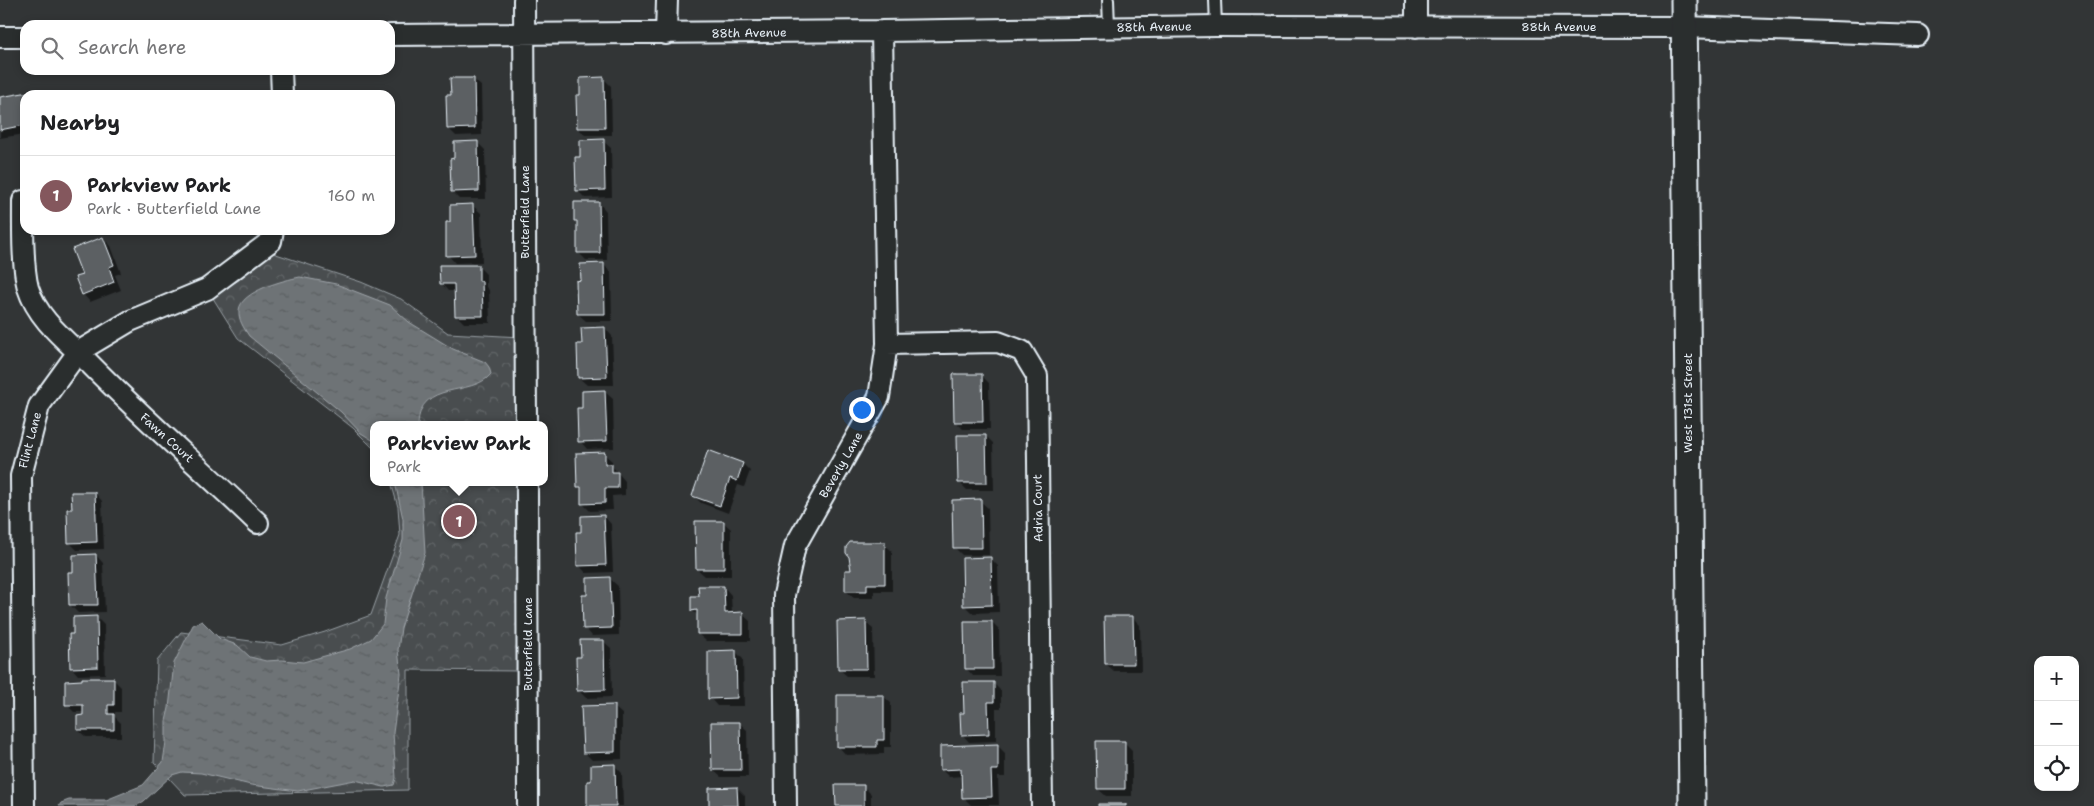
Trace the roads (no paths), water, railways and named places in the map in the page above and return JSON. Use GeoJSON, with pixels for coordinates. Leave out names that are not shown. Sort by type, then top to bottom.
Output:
{"type":"FeatureCollection","features":[{"type":"Feature","properties":{"kind":"street","name":"Butterfield Lane"},"geometry":{"type":"LineString","coordinates":[[524,0],[526,421]]}},
{"type":"Feature","properties":{"kind":"street"},"geometry":{"type":"LineString","coordinates":[[666,34],[667,0]]}},
{"type":"Feature","properties":{"kind":"street"},"geometry":{"type":"LineString","coordinates":[[1416,0],[1416,27]]}},
{"type":"Feature","properties":{"kind":"street","name":"West 131st Street"},"geometry":{"type":"LineString","coordinates":[[1684,0],[1692,806]]}},
{"type":"Feature","properties":{"kind":"street","name":"88th Avenue"},"geometry":{"type":"LineString","coordinates":[[395,35],[666,34],[1216,26],[1684,27],[1918,35]]}},
{"type":"Feature","properties":{"kind":"street","name":"Beverly Lane"},"geometry":{"type":"LineString","coordinates":[[786,806],[784,595],[787,577],[795,546],[879,397],[887,344],[882,31]]}},
{"type":"Feature","properties":{"kind":"street"},"geometry":{"type":"LineString","coordinates":[[0,37],[20,37]]}},
{"type":"Feature","properties":{"kind":"street"},"geometry":{"type":"LineString","coordinates":[[281,75],[282,90]]}},
{"type":"Feature","properties":{"kind":"street","name":"Fawn Court"},"geometry":{"type":"LineString","coordinates":[[23,235],[28,288],[43,318],[130,404],[258,523]]}},
{"type":"Feature","properties":{"kind":"street","name":"Flint Lane"},"geometry":{"type":"LineString","coordinates":[[24,806],[21,476],[39,406],[78,352],[130,321],[207,289],[271,241],[272,235]]}},
{"type":"Feature","properties":{"kind":"street","name":"Adria Court"},"geometry":{"type":"LineString","coordinates":[[887,344],[998,342],[1022,351],[1037,376],[1042,806]]}},
{"type":"Feature","properties":{"kind":"street","name":"Butterfield Lane"},"geometry":{"type":"LineString","coordinates":[[527,486],[528,806]]}},
{"type":"Feature","properties":{"kind":"lane"},"geometry":{"type":"LineString","coordinates":[[1108,0],[1109,27]]}},
{"type":"Feature","properties":{"kind":"lane"},"geometry":{"type":"LineString","coordinates":[[1216,0],[1216,26]]}},
{"type":"Feature","properties":{"kind":"water"},"geometry":{"type":"Polygon","coordinates":[[[300,277],[336,284],[390,305],[409,322],[453,349],[485,362],[491,374],[472,386],[448,391],[427,401],[421,411],[419,421],[370,421],[370,439],[361,433],[341,412],[249,336],[242,324],[239,310],[247,297],[264,288],[300,277]]]}},
{"type":"Feature","properties":{"kind":"water"},"geometry":{"type":"Polygon","coordinates":[[[396,486],[421,486],[425,553],[401,628],[398,650],[401,674],[393,733],[396,778],[394,785],[384,787],[355,780],[298,791],[251,785],[201,773],[182,772],[172,775],[136,806],[59,806],[61,803],[69,800],[106,800],[143,785],[163,762],[166,742],[166,721],[174,663],[193,625],[202,621],[220,639],[237,645],[250,657],[266,661],[303,662],[350,649],[371,639],[383,624],[386,598],[403,540],[403,519],[396,486]]]}},
{"type":"Feature","properties":{"kind":"place","name":"Parkview Park"},"geometry":{"type":"Point","coordinates":[459,521]}}]}
